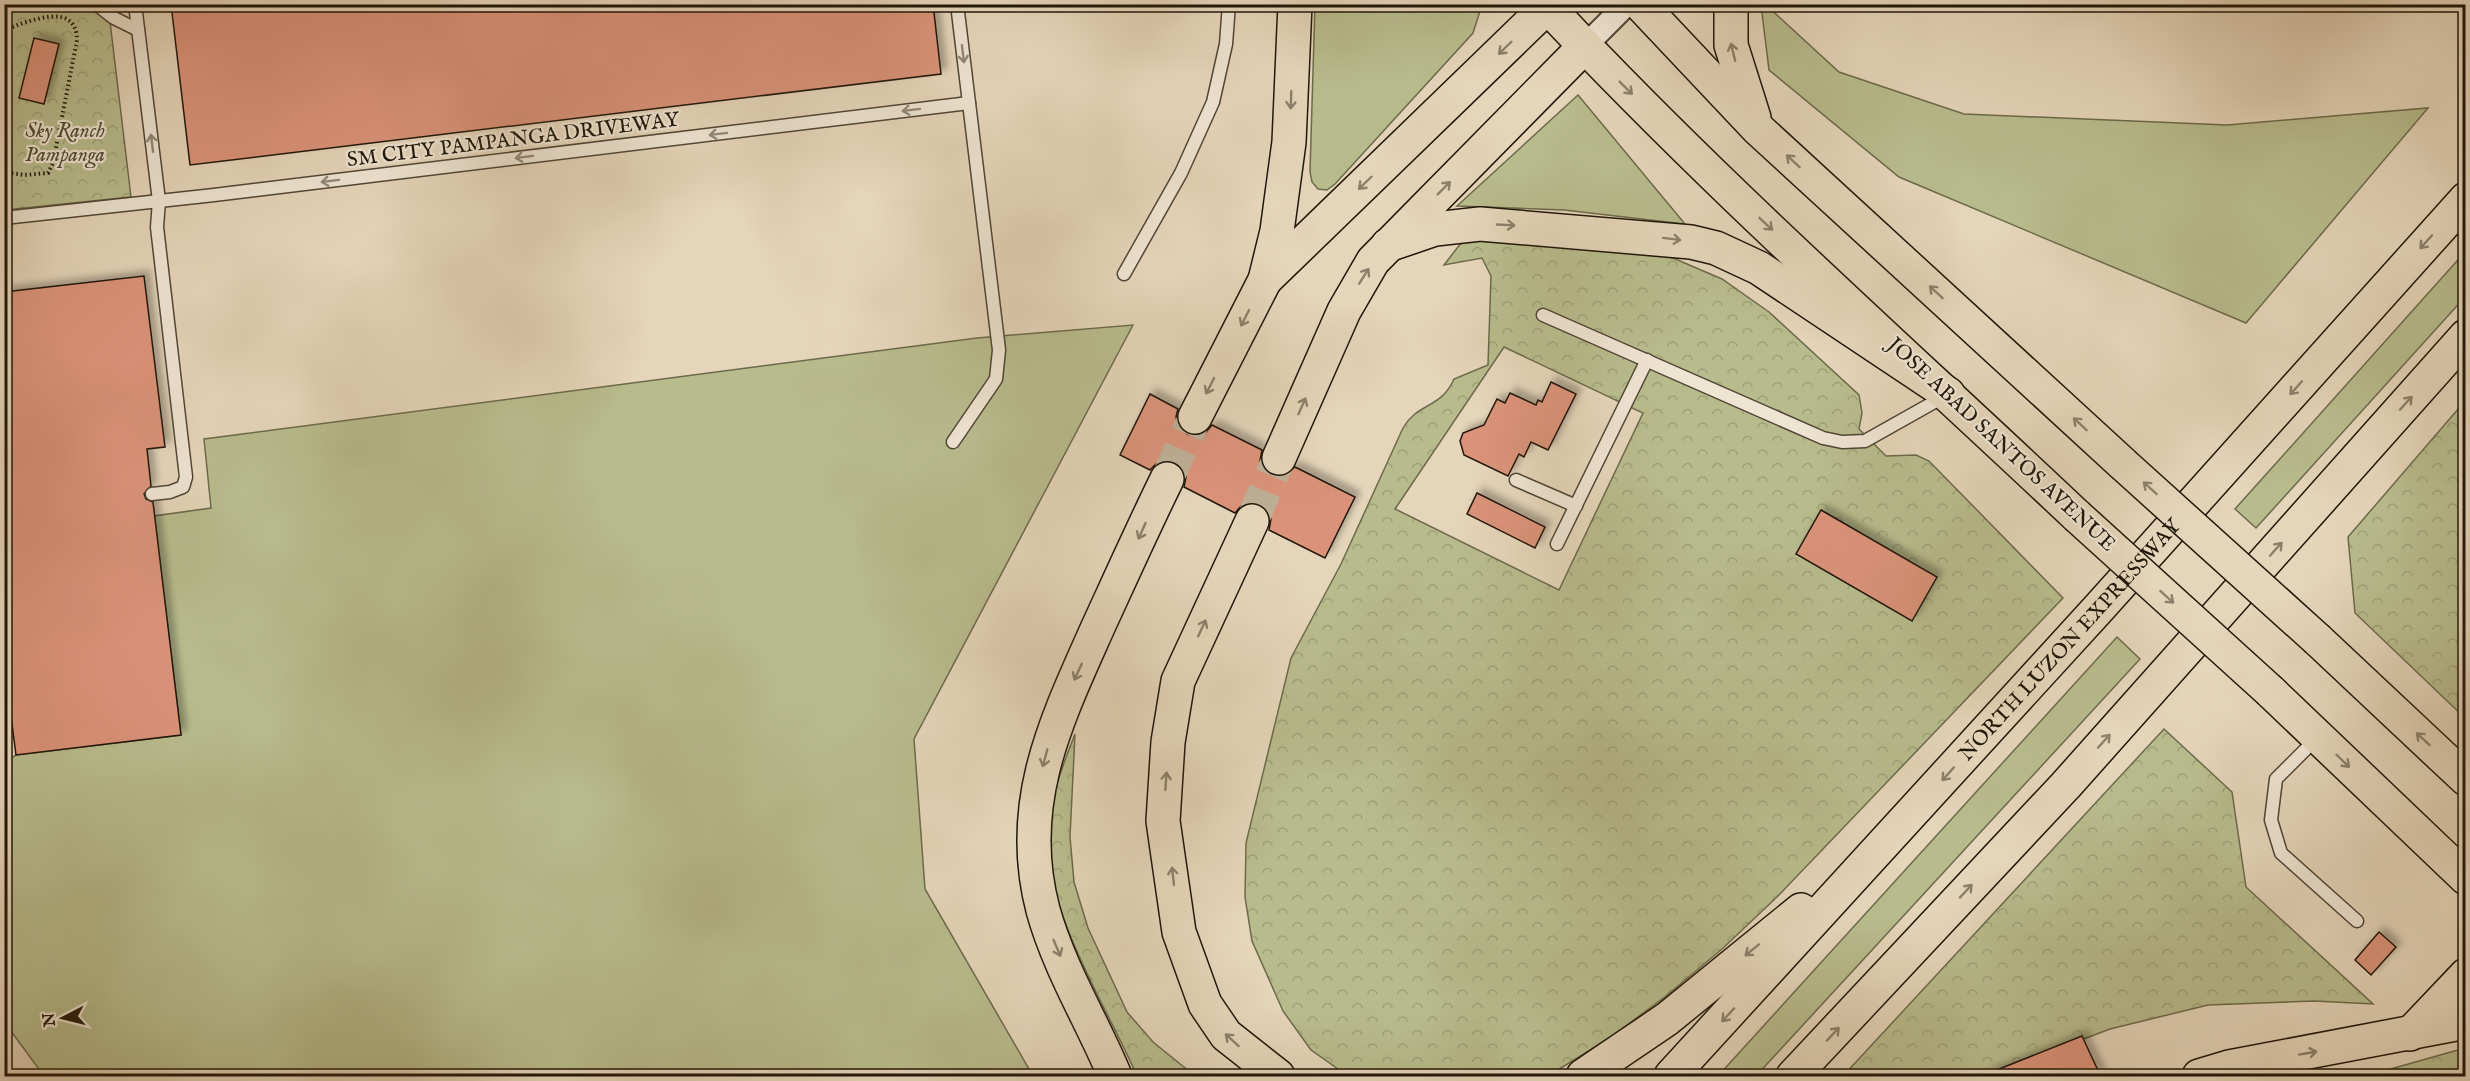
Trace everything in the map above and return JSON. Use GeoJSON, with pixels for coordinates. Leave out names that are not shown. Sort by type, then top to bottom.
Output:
{"type":"FeatureCollection","features":[{"type":"Feature","properties":{"kind":"highway"},"geometry":{"type":"LineString","coordinates":[[1195,417],[1265,280],[1277,231],[1289,142],[1295,4]]}},
{"type":"Feature","properties":{"kind":"highway"},"geometry":{"type":"LineString","coordinates":[[1640,4],[1757,128],[2318,640],[2466,779]]}},
{"type":"Feature","properties":{"kind":"highway"},"geometry":{"type":"LineString","coordinates":[[1731,4],[1731,45],[1757,128]]}},
{"type":"Feature","properties":{"kind":"highway"},"geometry":{"type":"LineString","coordinates":[[1265,280],[1547,5]]}},
{"type":"Feature","properties":{"kind":"highway","name":"JOSE ABAD SANTOS AVENUE"},"geometry":{"type":"LineString","coordinates":[[1547,5],[1584,47],[1745,204],[2077,516],[2270,692],[2466,878]]}},
{"type":"Feature","properties":{"kind":"highway"},"geometry":{"type":"LineString","coordinates":[[1279,459],[1344,310],[1361,279],[1388,244],[1584,47]]}},
{"type":"Feature","properties":{"kind":"highway","name":"NORTH LUZON EXPRESSWAY"},"geometry":{"type":"LineString","coordinates":[[1671,1077],[1909,817],[2466,199]]}},
{"type":"Feature","properties":{"kind":"highway"},"geometry":{"type":"LineString","coordinates":[[1388,244],[1435,229],[1480,224],[1691,242],[1716,248],[1759,268],[1948,394]]}},
{"type":"Feature","properties":{"kind":"highway"},"geometry":{"type":"LineString","coordinates":[[1793,1077],[2066,785],[2466,336]]}},
{"type":"Feature","properties":{"kind":"highway"},"geometry":{"type":"LineString","coordinates":[[1115,1077],[1062,961],[1044,911],[1036,868],[1035,802],[1044,758],[1064,703],[1167,479]]}},
{"type":"Feature","properties":{"kind":"highway"},"geometry":{"type":"LineString","coordinates":[[1252,521],[1178,681],[1168,742],[1163,821],[1179,932],[1205,1004],[1226,1035],[1278,1077]]}},
{"type":"Feature","properties":{"kind":"highway"},"geometry":{"type":"LineString","coordinates":[[1583,1077],[1676,1012],[1794,916],[1909,817]]}},
{"type":"Feature","properties":{"kind":"highway"},"geometry":{"type":"LineString","coordinates":[[2410,1034],[2466,975]]}},
{"type":"Feature","properties":{"kind":"highway"},"geometry":{"type":"LineString","coordinates":[[2199,1077],[2229,1067],[2466,1022]]}},
{"type":"Feature","properties":{"kind":"street"},"geometry":{"type":"LineString","coordinates":[[1584,47],[1627,4]]}},
{"type":"Feature","properties":{"kind":"lane"},"geometry":{"type":"LineString","coordinates":[[96,4],[114,18],[138,30]]}},
{"type":"Feature","properties":{"kind":"lane"},"geometry":{"type":"LineString","coordinates":[[135,4],[159,201],[157,227],[186,477],[183,487],[170,492],[152,494]]}},
{"type":"Feature","properties":{"kind":"lane"},"geometry":{"type":"LineString","coordinates":[[953,442],[996,379],[999,350],[957,4]]}},
{"type":"Feature","properties":{"kind":"lane"},"geometry":{"type":"LineString","coordinates":[[1124,274],[1181,173],[1213,102],[1226,44],[1229,4]]}},
{"type":"Feature","properties":{"kind":"lane","name":"SM CITY PAMPANGA DRIVEWAY"},"geometry":{"type":"LineString","coordinates":[[4,218],[969,103]]}},
{"type":"Feature","properties":{"kind":"lane"},"geometry":{"type":"LineString","coordinates":[[1543,315],[1823,438],[1842,442],[1864,441],[1948,394]]}},
{"type":"Feature","properties":{"kind":"lane"},"geometry":{"type":"LineString","coordinates":[[1557,544],[1647,360]]}},
{"type":"Feature","properties":{"kind":"lane"},"geometry":{"type":"LineString","coordinates":[[1516,480],[1576,506]]}},
{"type":"Feature","properties":{"kind":"lane"},"geometry":{"type":"LineString","coordinates":[[2318,737],[2276,779],[2271,820],[2281,853],[2357,921]]}},
{"type":"Feature","properties":{"kind":"path"},"geometry":{"type":"LineString","coordinates":[[4,30],[49,14],[71,17],[77,27],[77,40],[53,163],[48,173],[24,175],[4,172]]}},
{"type":"Feature","properties":{"kind":"green space"},"geometry":{"type":"Polygon","coordinates":[[[1478,4],[1481,8],[1473,33],[1327,190],[1318,189],[1312,182],[1310,172],[1315,5],[1478,4]]]}},
{"type":"Feature","properties":{"kind":"green space","name":"Sky Ranch Pampanga"},"geometry":{"type":"Polygon","coordinates":[[[5,5],[108,5],[131,197],[5,210],[5,5]]]}},
{"type":"Feature","properties":{"kind":"green space"},"geometry":{"type":"Polygon","coordinates":[[[1761,5],[1766,5],[1839,72],[1964,114],[2227,125],[2428,108],[2246,323],[1899,177],[1769,70],[1761,5]]]}},
{"type":"Feature","properties":{"kind":"green space"},"geometry":{"type":"Polygon","coordinates":[[[1578,95],[1685,224],[1564,210],[1457,206],[1578,95]]]}},
{"type":"Feature","properties":{"kind":"green space"},"geometry":{"type":"Polygon","coordinates":[[[1476,234],[1619,248],[1673,258],[1722,279],[1769,312],[1859,395],[1862,413],[1859,429],[1886,456],[1916,455],[1929,461],[2063,598],[1778,896],[1722,949],[1666,996],[1611,1037],[1553,1073],[1542,1076],[1348,1076],[1311,1050],[1283,1011],[1252,941],[1245,897],[1246,843],[1291,658],[1341,564],[1403,428],[1415,414],[1443,396],[1454,379],[1488,365],[1491,276],[1482,258],[1444,265],[1461,243],[1476,234]],[[1504,347],[1395,509],[1559,590],[1643,413],[1504,347]]]}},
{"type":"Feature","properties":{"kind":"green space"},"geometry":{"type":"Polygon","coordinates":[[[2465,252],[2465,297],[2256,528],[2235,509],[2465,252]]]}},
{"type":"Feature","properties":{"kind":"green space"},"geometry":{"type":"Polygon","coordinates":[[[1133,325],[914,739],[925,889],[1033,1076],[44,1076],[5,1023],[5,762],[16,755],[181,735],[154,516],[211,508],[204,439],[977,338],[1133,325]]]}},
{"type":"Feature","properties":{"kind":"green space"},"geometry":{"type":"Polygon","coordinates":[[[2465,401],[2465,718],[2355,613],[2348,537],[2465,401]]]}},
{"type":"Feature","properties":{"kind":"green space"},"geometry":{"type":"Polygon","coordinates":[[[2117,637],[2140,659],[1756,1076],[1718,1076],[2117,637]]]}},
{"type":"Feature","properties":{"kind":"green space"},"geometry":{"type":"Polygon","coordinates":[[[2164,729],[2232,792],[2246,887],[2373,1004],[2314,1001],[2208,1005],[2110,1029],[1992,1076],[1843,1076],[2164,729]]]}},
{"type":"Feature","properties":{"kind":"green space"},"geometry":{"type":"Polygon","coordinates":[[[1075,734],[1070,837],[1074,882],[1088,928],[1127,1012],[1153,1042],[1195,1076],[1137,1076],[1068,930],[1051,869],[1048,839],[1053,799],[1075,734]]]}},
{"type":"Feature","properties":{"kind":"green space"},"geometry":{"type":"Polygon","coordinates":[[[2465,1048],[2465,1076],[2366,1076],[2465,1048]]]}},
{"type":"Feature","properties":{"kind":"building"},"geometry":{"type":"Polygon","coordinates":[[[171,4],[933,4],[941,74],[190,165],[171,4]]]}},
{"type":"Feature","properties":{"kind":"building"},"geometry":{"type":"Polygon","coordinates":[[[34,38],[59,44],[44,104],[19,98],[34,38]]]}},
{"type":"Feature","properties":{"kind":"building"},"geometry":{"type":"Polygon","coordinates":[[[144,276],[165,447],[147,449],[151,486],[144,494],[146,499],[153,502],[181,735],[16,755],[4,662],[4,292],[144,276]]]}},
{"type":"Feature","properties":{"kind":"building"},"geometry":{"type":"Polygon","coordinates":[[[1551,382],[1576,394],[1548,450],[1531,442],[1524,457],[1519,454],[1508,476],[1464,455],[1460,441],[1463,433],[1484,425],[1497,399],[1505,403],[1510,393],[1536,405],[1538,400],[1542,402],[1551,382]]]}},
{"type":"Feature","properties":{"kind":"building"},"geometry":{"type":"Polygon","coordinates":[[[1150,394],[1178,409],[1176,417],[1179,427],[1187,434],[1195,436],[1205,433],[1212,425],[1262,450],[1260,461],[1271,475],[1282,477],[1295,467],[1355,497],[1325,558],[1269,530],[1271,519],[1267,510],[1260,504],[1250,502],[1242,505],[1235,513],[1184,487],[1186,477],[1176,462],[1165,460],[1150,470],[1120,455],[1150,394]]]}},
{"type":"Feature","properties":{"kind":"building"},"geometry":{"type":"Polygon","coordinates":[[[1477,493],[1545,527],[1535,548],[1467,514],[1477,493]]]}},
{"type":"Feature","properties":{"kind":"building"},"geometry":{"type":"Polygon","coordinates":[[[1821,510],[1937,577],[1912,621],[1796,554],[1821,510]]]}},
{"type":"Feature","properties":{"kind":"building"},"geometry":{"type":"Polygon","coordinates":[[[2379,932],[2396,947],[2371,975],[2355,960],[2379,932]]]}},
{"type":"Feature","properties":{"kind":"building"},"geometry":{"type":"Polygon","coordinates":[[[2082,1036],[2101,1077],[1984,1077],[1984,1075],[2082,1036]]]}},
{"type":"Feature","properties":{"kind":"tunnel"},"geometry":{"type":"LineString","coordinates":[[1167,479],[1195,417]]}},
{"type":"Feature","properties":{"kind":"tunnel"},"geometry":{"type":"LineString","coordinates":[[1252,521],[1279,458]]}}]}
